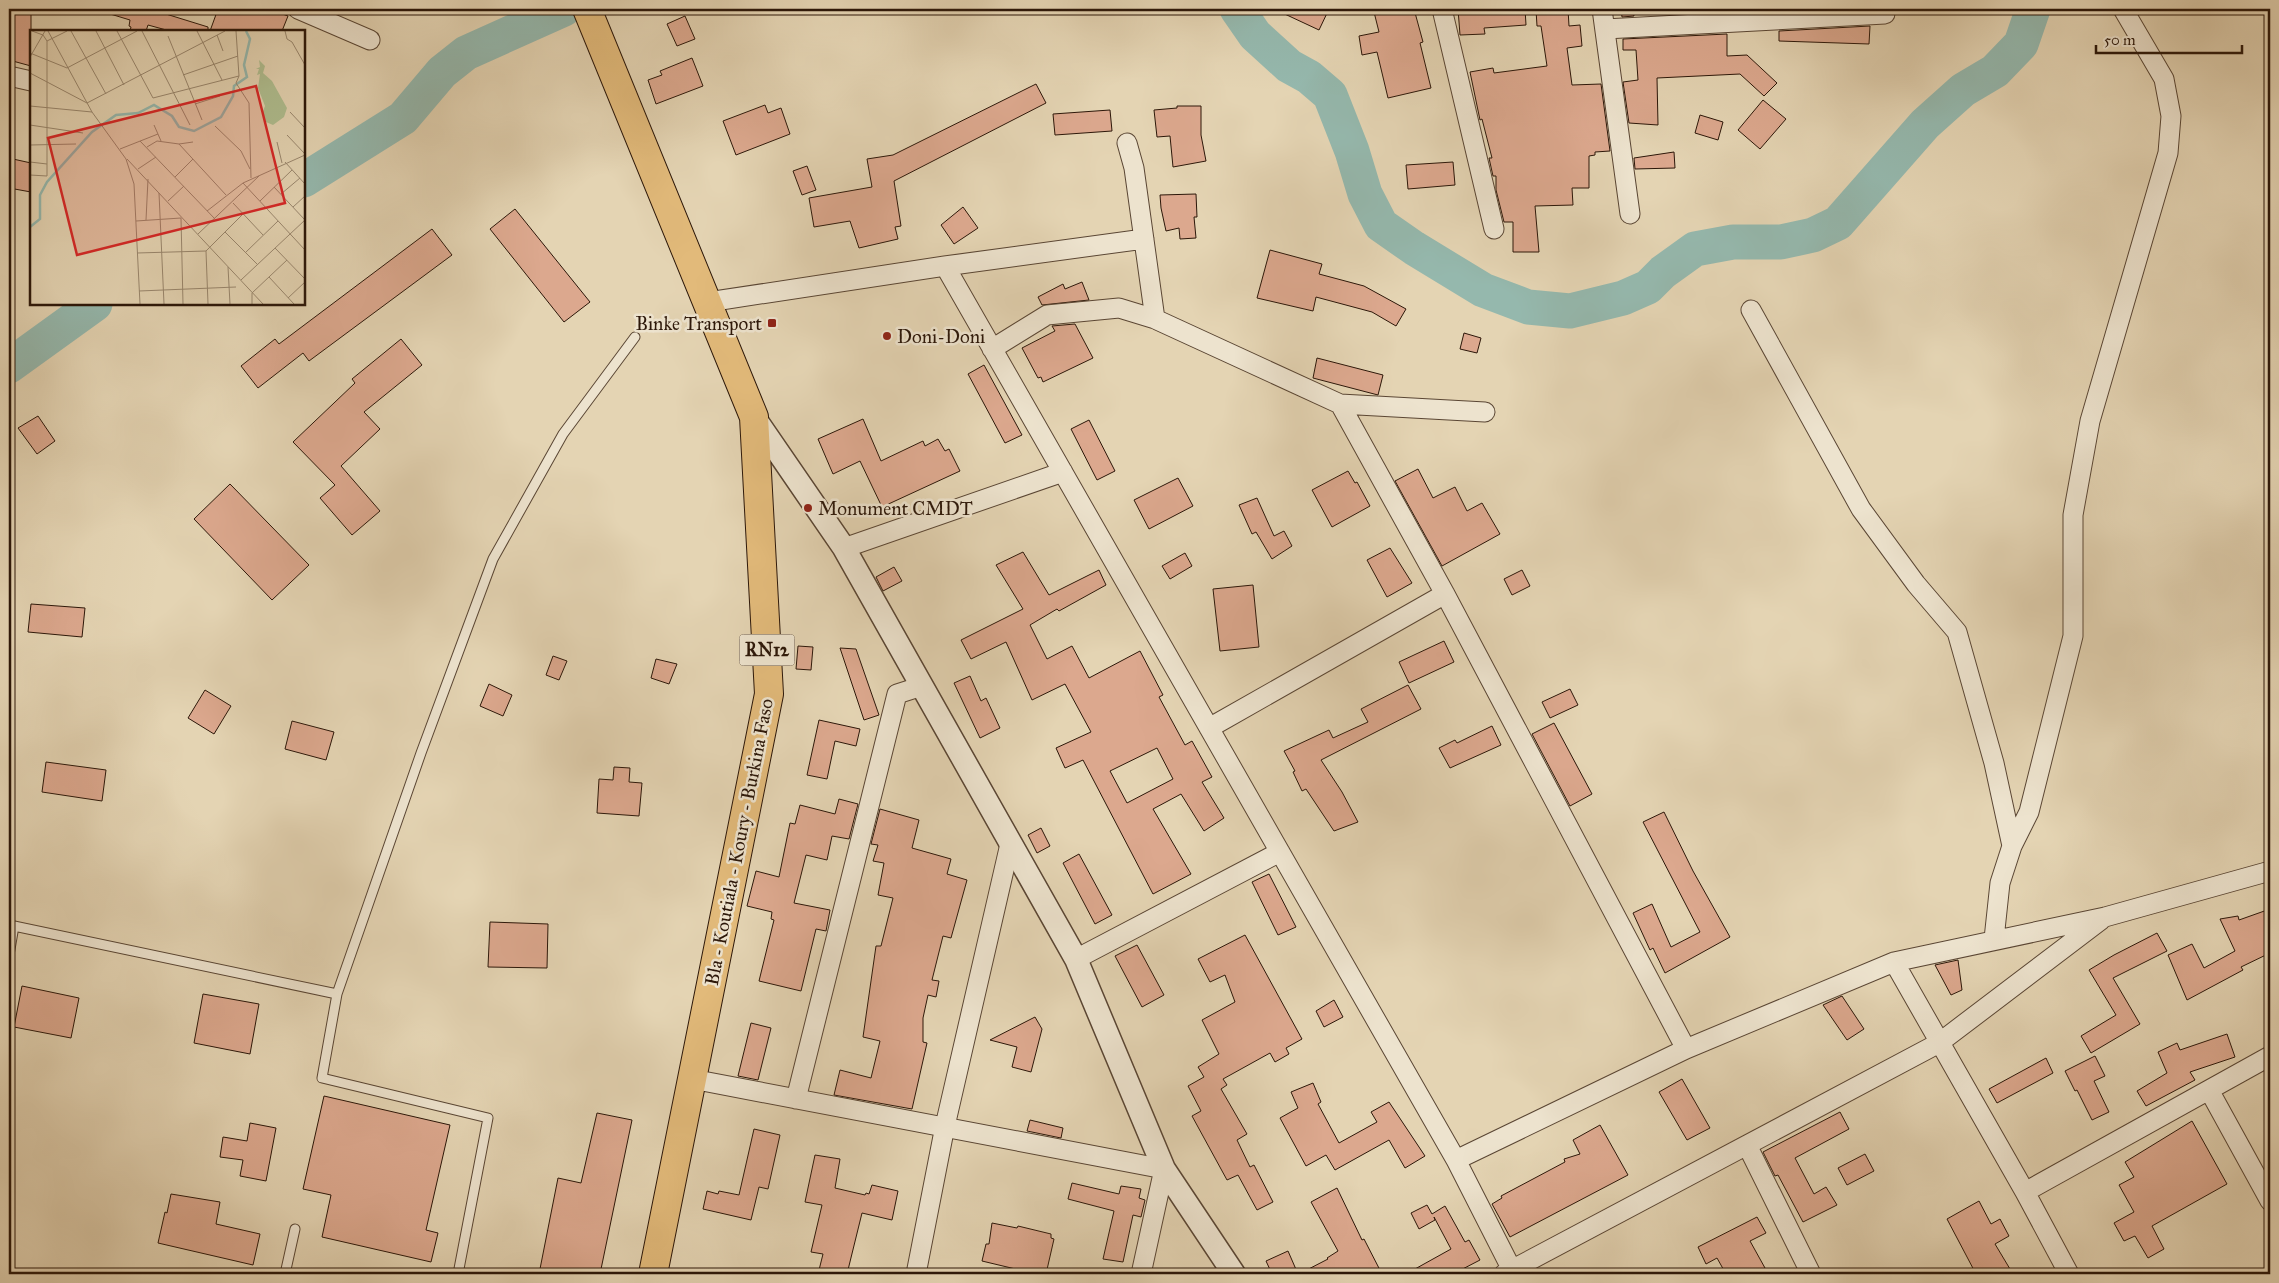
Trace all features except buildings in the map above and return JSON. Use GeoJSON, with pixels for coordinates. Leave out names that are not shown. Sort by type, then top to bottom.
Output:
{"type":"FeatureCollection","features":[{"type":"Feature","properties":{"kind":"main road","name":"Bla - Koutiala - Koury - Burkina Faso"},"geometry":{"type":"LineString","coordinates":[[587,9],[754,417],[769,694],[654,1274]]}},
{"type":"Feature","properties":{"kind":"street"},"geometry":{"type":"LineString","coordinates":[[298,9],[370,40]]}},
{"type":"Feature","properties":{"kind":"street"},"geometry":{"type":"LineString","coordinates":[[1442,9],[1494,229]]}},
{"type":"Feature","properties":{"kind":"street"},"geometry":{"type":"LineString","coordinates":[[1602,9],[1630,214]]}},
{"type":"Feature","properties":{"kind":"street"},"geometry":{"type":"LineString","coordinates":[[1994,940],[2000,883],[2012,846],[2028,812],[2073,636],[2073,515],[2090,421],[2168,153],[2171,116],[2164,79],[2123,9]]}},
{"type":"Feature","properties":{"kind":"street"},"geometry":{"type":"LineString","coordinates":[[1605,28],[1885,14]]}},
{"type":"Feature","properties":{"kind":"street"},"geometry":{"type":"LineString","coordinates":[[9,76],[30,81]]}},
{"type":"Feature","properties":{"kind":"street"},"geometry":{"type":"LineString","coordinates":[[1127,144],[1134,168],[1155,319]]}},
{"type":"Feature","properties":{"kind":"street"},"geometry":{"type":"LineString","coordinates":[[708,302],[945,266],[1144,239]]}},
{"type":"Feature","properties":{"kind":"street"},"geometry":{"type":"LineString","coordinates":[[945,266],[1456,1160],[1508,1272],[1938,1043],[2105,917]]}},
{"type":"Feature","properties":{"kind":"street"},"geometry":{"type":"LineString","coordinates":[[992,348],[1047,315],[1118,308],[1155,319],[1340,404],[1486,412]]}},
{"type":"Feature","properties":{"kind":"street"},"geometry":{"type":"LineString","coordinates":[[1751,310],[1861,509],[1916,584],[1957,632],[1994,763],[2012,846]]}},
{"type":"Feature","properties":{"kind":"street"},"geometry":{"type":"LineString","coordinates":[[1340,404],[1445,594],[1686,1049]]}},
{"type":"Feature","properties":{"kind":"street"},"geometry":{"type":"LineString","coordinates":[[754,417],[844,548],[1076,959],[1164,1169],[1234,1274]]}},
{"type":"Feature","properties":{"kind":"street"},"geometry":{"type":"LineString","coordinates":[[844,548],[1063,472]]}},
{"type":"Feature","properties":{"kind":"street"},"geometry":{"type":"LineString","coordinates":[[1209,728],[1445,594]]}},
{"type":"Feature","properties":{"kind":"street"},"geometry":{"type":"LineString","coordinates":[[796,1099],[897,694],[922,686]]}},
{"type":"Feature","properties":{"kind":"street"},"geometry":{"type":"LineString","coordinates":[[916,1274],[945,1126],[1010,844]]}},
{"type":"Feature","properties":{"kind":"street"},"geometry":{"type":"LineString","coordinates":[[1076,959],[1280,852]]}},
{"type":"Feature","properties":{"kind":"street"},"geometry":{"type":"LineString","coordinates":[[1456,1160],[1686,1049],[1894,962],[2105,917],[2270,872]]}},
{"type":"Feature","properties":{"kind":"street"},"geometry":{"type":"LineString","coordinates":[[1894,962],[1938,1043],[2025,1192],[2069,1274]]}},
{"type":"Feature","properties":{"kind":"street"},"geometry":{"type":"LineString","coordinates":[[2025,1192],[2270,1056]]}},
{"type":"Feature","properties":{"kind":"street"},"geometry":{"type":"LineString","coordinates":[[692,1079],[1164,1169]]}},
{"type":"Feature","properties":{"kind":"street"},"geometry":{"type":"LineString","coordinates":[[2209,1090],[2266,1182],[2270,1201]]}},
{"type":"Feature","properties":{"kind":"street"},"geometry":{"type":"LineString","coordinates":[[1747,1145],[1811,1274]]}},
{"type":"Feature","properties":{"kind":"street"},"geometry":{"type":"LineString","coordinates":[[1141,1274],[1164,1169]]}},
{"type":"Feature","properties":{"kind":"lane"},"geometry":{"type":"LineString","coordinates":[[458,1274],[488,1118],[322,1078],[338,994],[421,753],[493,559],[563,434],[635,337]]}},
{"type":"Feature","properties":{"kind":"lane"},"geometry":{"type":"LineString","coordinates":[[9,955],[14,926],[338,994]]}},
{"type":"Feature","properties":{"kind":"lane"},"geometry":{"type":"LineString","coordinates":[[285,1274],[295,1229]]}},
{"type":"Feature","properties":{"kind":"waterway"},"geometry":{"type":"LineString","coordinates":[[305,179],[403,118],[442,72],[466,53],[564,9]]}},
{"type":"Feature","properties":{"kind":"waterway"},"geometry":{"type":"LineString","coordinates":[[1237,9],[1255,35],[1289,66],[1309,77],[1330,95],[1352,151],[1365,194],[1381,225],[1414,248],[1483,290],[1528,307],[1570,311],[1623,298],[1648,287],[1663,272],[1695,249],[1733,242],[1781,242],[1813,235],[1838,223],[1925,124],[1963,90],[1995,71],[2021,44],[2033,9]]}},
{"type":"Feature","properties":{"kind":"waterway"},"geometry":{"type":"LineString","coordinates":[[9,366],[94,305]]}},
{"type":"Feature","properties":{"kind":"place","name":"Binke Transport"},"geometry":{"type":"Point","coordinates":[772,323]}},
{"type":"Feature","properties":{"kind":"place","name":"Doni-Doni"},"geometry":{"type":"Point","coordinates":[887,336]}},
{"type":"Feature","properties":{"kind":"place","name":"Monument CMDT"},"geometry":{"type":"Point","coordinates":[808,508]}}]}
